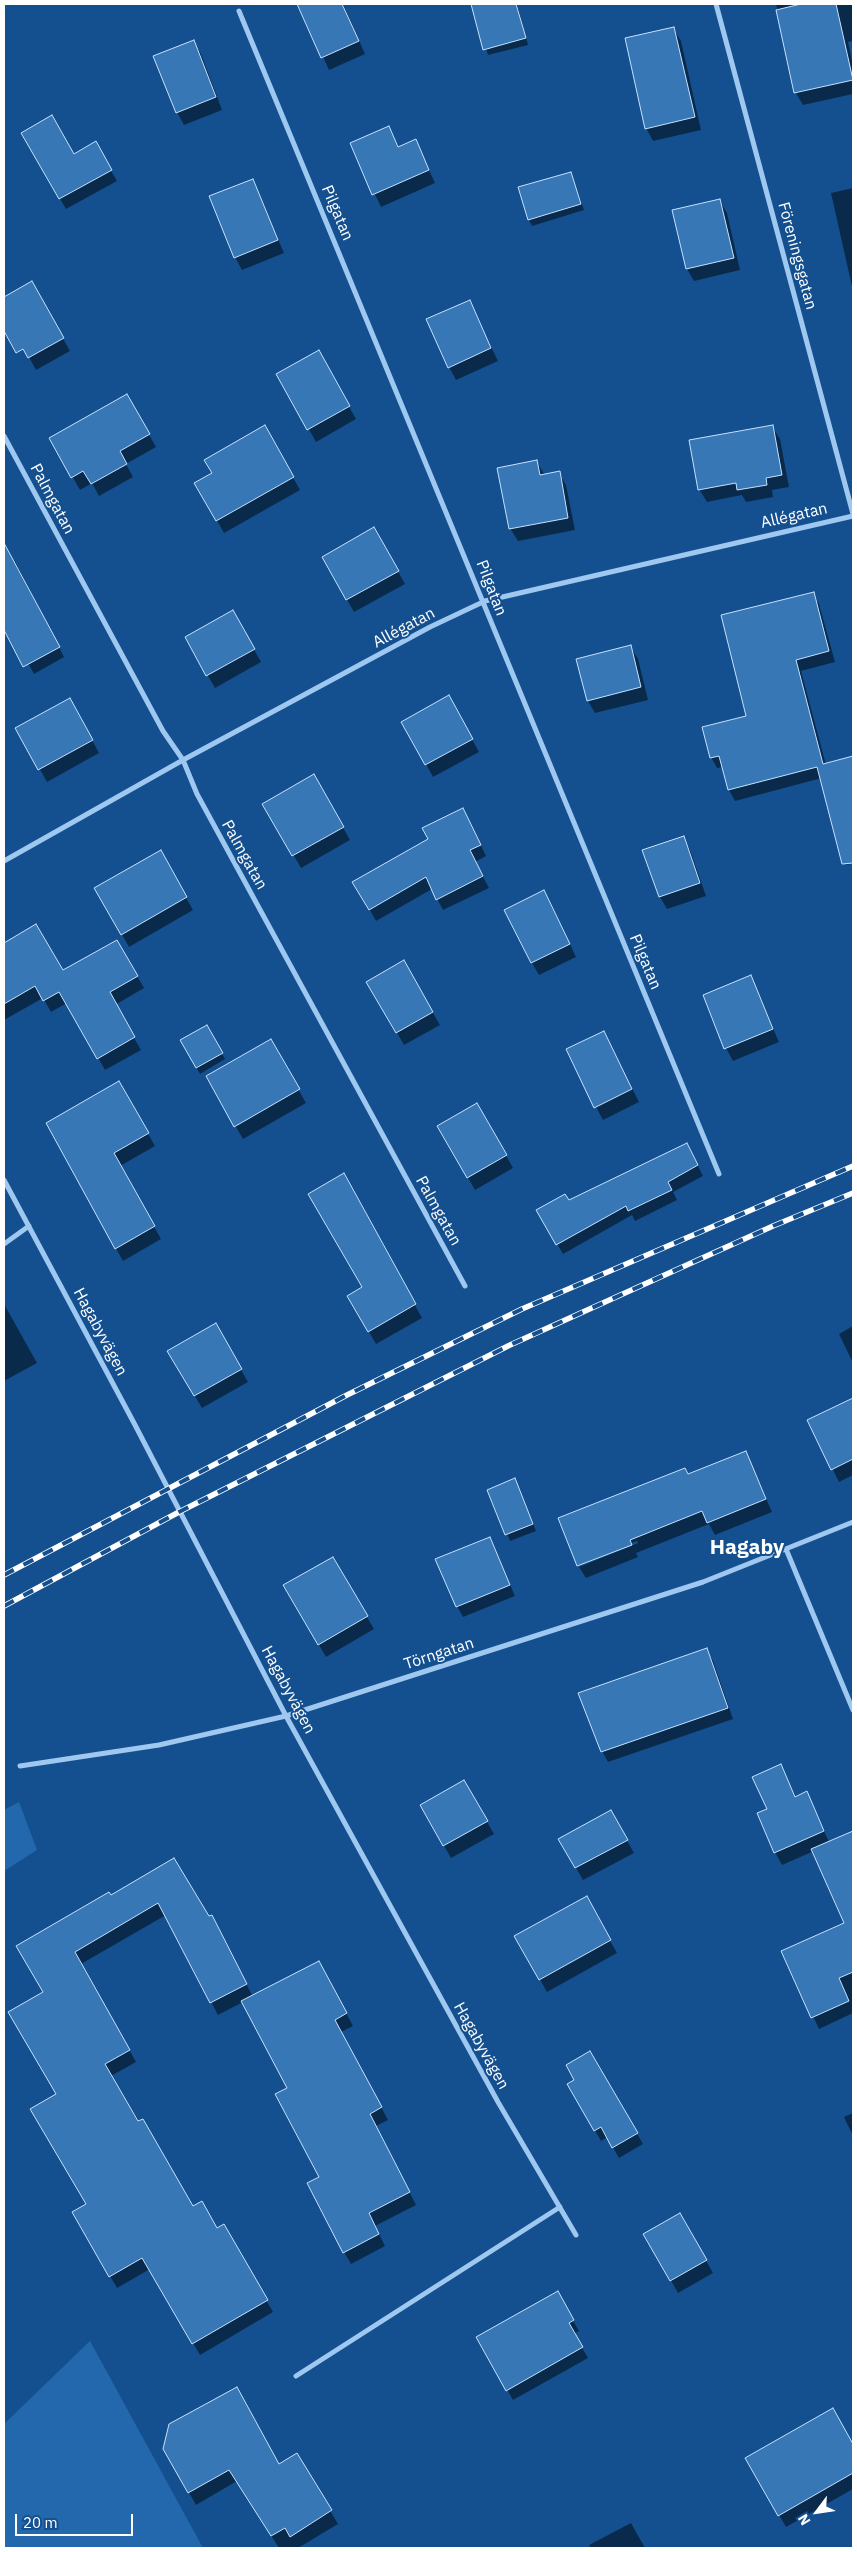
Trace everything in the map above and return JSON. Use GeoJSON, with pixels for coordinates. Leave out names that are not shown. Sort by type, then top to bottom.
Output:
{"type":"FeatureCollection","features":[{"type":"Feature","properties":{"kind":"street","name":"Föreningsgatan"},"geometry":{"type":"LineString","coordinates":[[716,4],[853,515]]}},
{"type":"Feature","properties":{"kind":"street","name":"Pilgatan"},"geometry":{"type":"LineString","coordinates":[[240,11],[719,1174]]}},
{"type":"Feature","properties":{"kind":"street","name":"Palmgatan"},"geometry":{"type":"LineString","coordinates":[[4,436],[164,731],[183,760],[197,794],[465,1286]]}},
{"type":"Feature","properties":{"kind":"street","name":"Allégatan"},"geometry":{"type":"LineString","coordinates":[[4,861],[183,760],[430,627],[484,601],[853,515]]}},
{"type":"Feature","properties":{"kind":"street","name":"Hagabyvägen"},"geometry":{"type":"LineString","coordinates":[[4,1180],[286,1716],[493,2094],[576,2236]]}},
{"type":"Feature","properties":{"kind":"street"},"geometry":{"type":"LineString","coordinates":[[4,1244],[29,1226]]}},
{"type":"Feature","properties":{"kind":"street","name":"Törngatan"},"geometry":{"type":"LineString","coordinates":[[20,1766],[159,1745],[286,1716],[703,1582],[853,1522]]}},
{"type":"Feature","properties":{"kind":"street"},"geometry":{"type":"LineString","coordinates":[[786,1549],[853,1710]]}},
{"type":"Feature","properties":{"kind":"street"},"geometry":{"type":"LineString","coordinates":[[296,2376],[560,2207]]}},
{"type":"Feature","properties":{"kind":"shaded area"},"geometry":{"type":"Polygon","coordinates":[[[19,1802],[37,1850],[4,1871],[4,1810],[19,1802]]]}},
{"type":"Feature","properties":{"kind":"shaded area"},"geometry":{"type":"Polygon","coordinates":[[[90,2341],[203,2548],[4,2548],[4,2424],[90,2341]]]}},
{"type":"Feature","properties":{"kind":"building"},"geometry":{"type":"Polygon","coordinates":[[[297,4],[342,4],[359,41],[321,58],[297,4]]]}},
{"type":"Feature","properties":{"kind":"building"},"geometry":{"type":"Polygon","coordinates":[[[471,4],[516,4],[526,38],[483,50],[471,4]]]}},
{"type":"Feature","properties":{"kind":"building"},"geometry":{"type":"Polygon","coordinates":[[[801,4],[836,4],[853,80],[794,93],[776,10],[801,4]]]}},
{"type":"Feature","properties":{"kind":"building"},"geometry":{"type":"Polygon","coordinates":[[[674,27],[695,117],[645,129],[625,38],[674,27]]]}},
{"type":"Feature","properties":{"kind":"building"},"geometry":{"type":"Polygon","coordinates":[[[194,40],[216,97],[176,113],[153,56],[194,40]]]}},
{"type":"Feature","properties":{"kind":"building"},"geometry":{"type":"Polygon","coordinates":[[[52,115],[74,154],[96,141],[112,170],[59,199],[21,133],[52,115]]]}},
{"type":"Feature","properties":{"kind":"building"},"geometry":{"type":"Polygon","coordinates":[[[389,126],[398,147],[416,139],[429,170],[372,195],[350,143],[389,126]]]}},
{"type":"Feature","properties":{"kind":"building"},"geometry":{"type":"Polygon","coordinates":[[[571,172],[581,204],[528,220],[518,187],[571,172]]]}},
{"type":"Feature","properties":{"kind":"building"},"geometry":{"type":"Polygon","coordinates":[[[253,179],[278,240],[234,258],[209,196],[253,179]]]}},
{"type":"Feature","properties":{"kind":"building"},"geometry":{"type":"Polygon","coordinates":[[[720,199],[734,258],[686,269],[672,210],[720,199]]]}},
{"type":"Feature","properties":{"kind":"building"},"geometry":{"type":"Polygon","coordinates":[[[32,281],[64,338],[28,358],[23,349],[16,353],[4,331],[4,297],[32,281]]]}},
{"type":"Feature","properties":{"kind":"building"},"geometry":{"type":"Polygon","coordinates":[[[470,300],[491,348],[448,368],[426,319],[470,300]]]}},
{"type":"Feature","properties":{"kind":"building"},"geometry":{"type":"Polygon","coordinates":[[[319,350],[350,406],[307,430],[276,374],[319,350]]]}},
{"type":"Feature","properties":{"kind":"building"},"geometry":{"type":"Polygon","coordinates":[[[127,394],[150,434],[120,451],[127,464],[91,484],[83,471],[71,478],[49,438],[127,394]]]}},
{"type":"Feature","properties":{"kind":"building"},"geometry":{"type":"Polygon","coordinates":[[[265,425],[294,477],[216,521],[194,483],[212,473],[204,460],[265,425]]]}},
{"type":"Feature","properties":{"kind":"building"},"geometry":{"type":"Polygon","coordinates":[[[773,425],[782,475],[766,478],[767,485],[737,490],[736,483],[698,490],[689,440],[773,425]]]}},
{"type":"Feature","properties":{"kind":"building"},"geometry":{"type":"Polygon","coordinates":[[[537,460],[540,475],[560,471],[568,518],[509,529],[497,468],[537,460]]]}},
{"type":"Feature","properties":{"kind":"building"},"geometry":{"type":"Polygon","coordinates":[[[374,527],[399,571],[346,600],[322,557],[374,527]]]}},
{"type":"Feature","properties":{"kind":"building"},"geometry":{"type":"Polygon","coordinates":[[[4,543],[60,647],[23,667],[4,630],[4,543]]]}},
{"type":"Feature","properties":{"kind":"building"},"geometry":{"type":"Polygon","coordinates":[[[814,592],[829,651],[796,660],[823,764],[853,756],[853,863],[842,864],[817,767],[728,790],[719,756],[710,758],[702,727],[746,716],[721,615],[814,592]]]}},
{"type":"Feature","properties":{"kind":"building"},"geometry":{"type":"Polygon","coordinates":[[[233,610],[255,649],[206,676],[185,637],[233,610]]]}},
{"type":"Feature","properties":{"kind":"building"},"geometry":{"type":"Polygon","coordinates":[[[631,645],[641,687],[587,701],[576,659],[631,645]]]}},
{"type":"Feature","properties":{"kind":"building"},"geometry":{"type":"Polygon","coordinates":[[[449,695],[473,739],[425,765],[401,722],[449,695]]]}},
{"type":"Feature","properties":{"kind":"building"},"geometry":{"type":"Polygon","coordinates":[[[70,698],[93,740],[38,770],[15,728],[70,698]]]}},
{"type":"Feature","properties":{"kind":"building"},"geometry":{"type":"Polygon","coordinates":[[[314,774],[344,827],[292,856],[262,804],[314,774]]]}},
{"type":"Feature","properties":{"kind":"building"},"geometry":{"type":"Polygon","coordinates":[[[463,808],[481,845],[470,850],[483,876],[436,900],[426,877],[369,910],[352,882],[428,839],[422,828],[463,808]]]}},
{"type":"Feature","properties":{"kind":"building"},"geometry":{"type":"Polygon","coordinates":[[[684,836],[700,883],[659,897],[642,850],[684,836]]]}},
{"type":"Feature","properties":{"kind":"building"},"geometry":{"type":"Polygon","coordinates":[[[161,850],[187,897],[121,935],[94,888],[161,850]]]}},
{"type":"Feature","properties":{"kind":"building"},"geometry":{"type":"Polygon","coordinates":[[[544,890],[570,944],[531,963],[504,910],[544,890]]]}},
{"type":"Feature","properties":{"kind":"building"},"geometry":{"type":"Polygon","coordinates":[[[36,924],[63,970],[117,940],[138,976],[110,992],[135,1037],[97,1059],[59,992],[43,1001],[35,986],[4,1004],[4,943],[36,924]]]}},
{"type":"Feature","properties":{"kind":"building"},"geometry":{"type":"Polygon","coordinates":[[[404,960],[433,1012],[396,1033],[366,982],[404,960]]]}},
{"type":"Feature","properties":{"kind":"building"},"geometry":{"type":"Polygon","coordinates":[[[751,975],[773,1029],[724,1049],[703,995],[751,975]]]}},
{"type":"Feature","properties":{"kind":"building"},"geometry":{"type":"Polygon","coordinates":[[[207,1025],[223,1053],[196,1068],[180,1040],[207,1025]]]}},
{"type":"Feature","properties":{"kind":"building"},"geometry":{"type":"Polygon","coordinates":[[[604,1031],[632,1089],[594,1108],[566,1049],[604,1031]]]}},
{"type":"Feature","properties":{"kind":"building"},"geometry":{"type":"Polygon","coordinates":[[[271,1039],[300,1089],[234,1127],[206,1076],[271,1039]]]}},
{"type":"Feature","properties":{"kind":"building"},"geometry":{"type":"Polygon","coordinates":[[[119,1081],[149,1133],[114,1153],[155,1226],[115,1249],[46,1123],[119,1081]]]}},
{"type":"Feature","properties":{"kind":"building"},"geometry":{"type":"Polygon","coordinates":[[[477,1103],[507,1155],[467,1178],[437,1126],[477,1103]]]}},
{"type":"Feature","properties":{"kind":"building"},"geometry":{"type":"Polygon","coordinates":[[[687,1143],[698,1165],[668,1182],[672,1190],[628,1211],[626,1206],[556,1245],[536,1210],[565,1194],[569,1200],[687,1143]]]}},
{"type":"Feature","properties":{"kind":"building"},"geometry":{"type":"Polygon","coordinates":[[[344,1173],[416,1304],[368,1332],[347,1296],[362,1287],[308,1194],[344,1173]]]}},
{"type":"Feature","properties":{"kind":"building"},"geometry":{"type":"Polygon","coordinates":[[[216,1323],[242,1369],[194,1396],[167,1351],[216,1323]]]}},
{"type":"Feature","properties":{"kind":"building"},"geometry":{"type":"Polygon","coordinates":[[[853,1398],[853,1459],[831,1470],[807,1420],[853,1398]]]}},
{"type":"Feature","properties":{"kind":"building"},"geometry":{"type":"Polygon","coordinates":[[[746,1451],[766,1499],[707,1523],[702,1511],[630,1540],[632,1545],[577,1566],[558,1518],[685,1468],[688,1474],[746,1451]]]}},
{"type":"Feature","properties":{"kind":"building"},"geometry":{"type":"Polygon","coordinates":[[[515,1478],[533,1524],[505,1535],[487,1490],[515,1478]]]}},
{"type":"Feature","properties":{"kind":"building"},"geometry":{"type":"Polygon","coordinates":[[[490,1537],[510,1585],[456,1607],[435,1559],[490,1537]]]}},
{"type":"Feature","properties":{"kind":"building"},"geometry":{"type":"Polygon","coordinates":[[[333,1557],[368,1616],[318,1645],[283,1585],[333,1557]]]}},
{"type":"Feature","properties":{"kind":"building"},"geometry":{"type":"Polygon","coordinates":[[[707,1648],[728,1708],[601,1752],[578,1693],[707,1648]]]}},
{"type":"Feature","properties":{"kind":"building"},"geometry":{"type":"Polygon","coordinates":[[[781,1764],[795,1797],[807,1791],[824,1831],[774,1853],[757,1813],[767,1809],[752,1777],[781,1764]]]}},
{"type":"Feature","properties":{"kind":"building"},"geometry":{"type":"Polygon","coordinates":[[[464,1780],[488,1821],[443,1846],[420,1805],[464,1780]]]}},
{"type":"Feature","properties":{"kind":"building"},"geometry":{"type":"Polygon","coordinates":[[[611,1810],[628,1840],[575,1868],[558,1839],[611,1810]]]}},
{"type":"Feature","properties":{"kind":"building"},"geometry":{"type":"Polygon","coordinates":[[[853,1831],[853,1972],[839,1978],[849,2001],[811,2018],[781,1951],[844,1923],[811,1849],[853,1831]]]}},
{"type":"Feature","properties":{"kind":"building"},"geometry":{"type":"Polygon","coordinates":[[[174,1858],[209,1916],[212,1915],[247,1984],[210,2003],[158,1903],[75,1952],[130,2050],[105,2064],[138,2121],[143,2119],[193,2206],[202,2201],[217,2228],[224,2224],[268,2300],[192,2344],[142,2258],[109,2277],[72,2212],[86,2204],[30,2109],[56,2094],[8,2012],[43,1992],[16,1946],[109,1892],[111,1895],[174,1858]]]}},
{"type":"Feature","properties":{"kind":"building"},"geometry":{"type":"Polygon","coordinates":[[[587,1896],[611,1940],[539,1980],[514,1936],[587,1896]]]}},
{"type":"Feature","properties":{"kind":"building"},"geometry":{"type":"Polygon","coordinates":[[[319,1961],[347,2013],[335,2020],[382,2107],[370,2114],[410,2192],[369,2213],[379,2234],[343,2253],[307,2183],[319,2177],[275,2094],[287,2088],[241,2001],[319,1961]]]}},
{"type":"Feature","properties":{"kind":"building"},"geometry":{"type":"Polygon","coordinates":[[[590,2051],[638,2133],[612,2148],[601,2127],[594,2131],[567,2084],[574,2080],[566,2065],[590,2051]]]}},
{"type":"Feature","properties":{"kind":"building"},"geometry":{"type":"Polygon","coordinates":[[[680,2213],[707,2260],[670,2281],[643,2234],[680,2213]]]}},
{"type":"Feature","properties":{"kind":"building"},"geometry":{"type":"Polygon","coordinates":[[[558,2291],[574,2320],[569,2323],[583,2347],[506,2391],[476,2337],[558,2291]]]}},
{"type":"Feature","properties":{"kind":"building"},"geometry":{"type":"Polygon","coordinates":[[[237,2387],[279,2464],[297,2453],[332,2510],[290,2537],[285,2528],[271,2536],[229,2470],[188,2493],[163,2449],[169,2424],[237,2387]]]}},
{"type":"Feature","properties":{"kind":"building"},"geometry":{"type":"Polygon","coordinates":[[[833,2408],[853,2444],[853,2473],[778,2516],[745,2458],[833,2408]]]}},
{"type":"Feature","properties":{"kind":"railway"},"geometry":{"type":"LineString","coordinates":[[4,1575],[345,1396],[522,1309],[853,1166]]}},
{"type":"Feature","properties":{"kind":"railway"},"geometry":{"type":"LineString","coordinates":[[4,1606],[179,1512],[510,1345],[773,1226],[853,1193]]}},
{"type":"Feature","properties":{"kind":"district","name":"Hagaby"},"geometry":{"type":"Point","coordinates":[747,1548]}}]}
